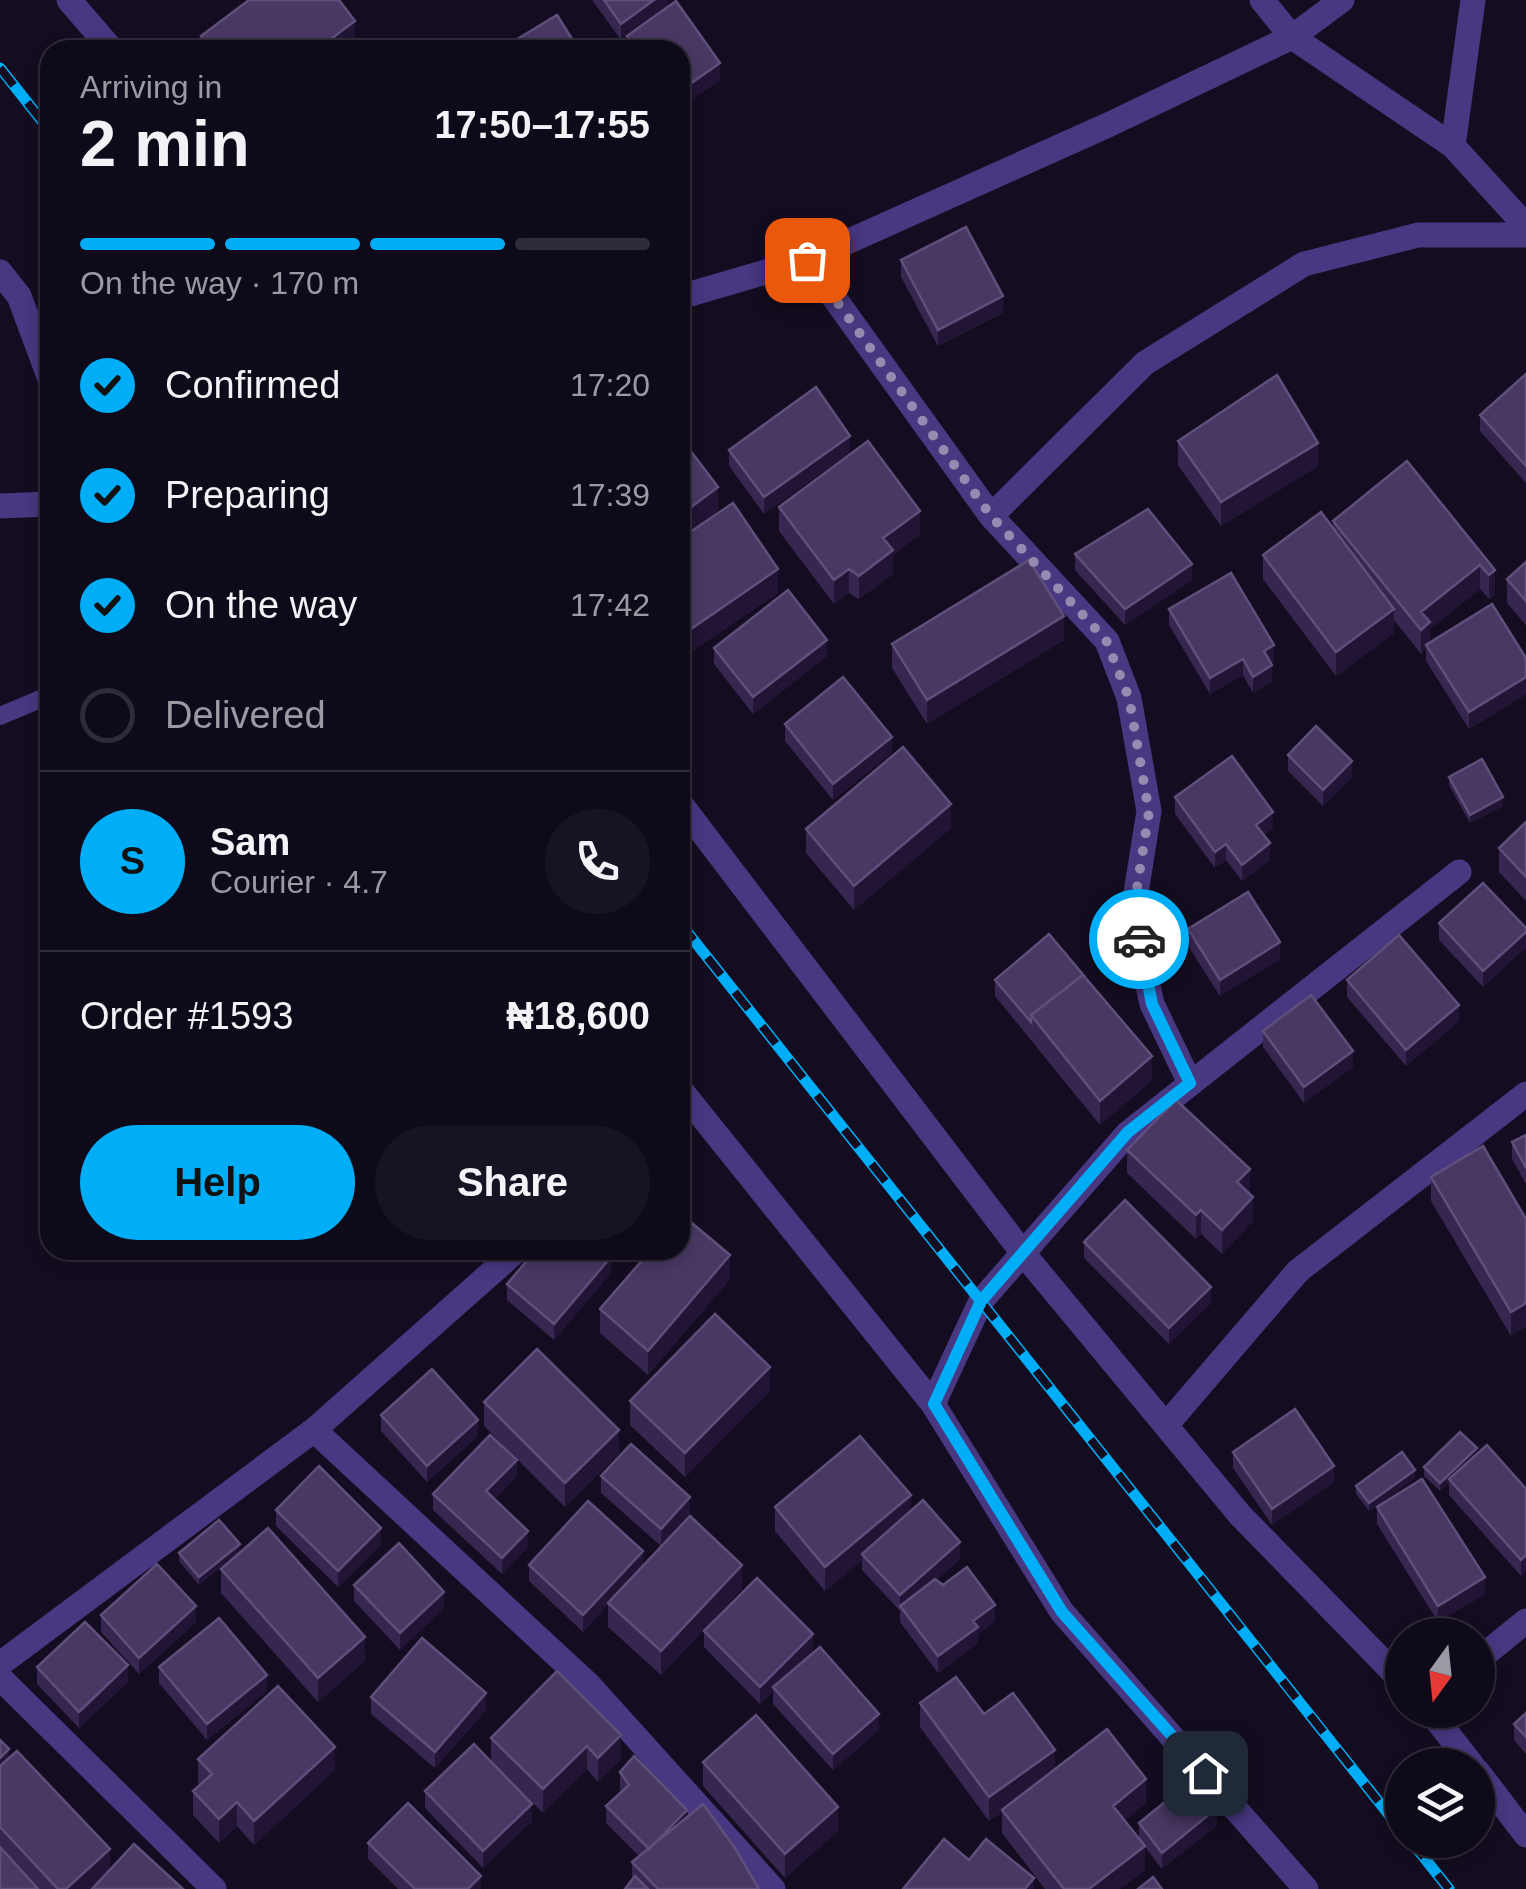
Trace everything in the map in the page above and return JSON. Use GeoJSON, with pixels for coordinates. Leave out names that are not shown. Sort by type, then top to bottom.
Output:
{"type":"FeatureCollection","features":[{"type":"Feature","properties":{"kind":"street"},"geometry":{"type":"LineString","coordinates":[[69,0],[103,40]]}},
{"type":"Feature","properties":{"kind":"street"},"geometry":{"type":"LineString","coordinates":[[1262,0],[1292,37],[1452,146],[1526,226]]}},
{"type":"Feature","properties":{"kind":"street"},"geometry":{"type":"LineString","coordinates":[[690,294],[807,260],[1108,125],[1292,37],[1342,0]]}},
{"type":"Feature","properties":{"kind":"street"},"geometry":{"type":"LineString","coordinates":[[1452,146],[1473,0]]}},
{"type":"Feature","properties":{"kind":"street"},"geometry":{"type":"LineString","coordinates":[[991,516],[1146,363],[1304,264],[1418,235],[1526,235]]}},
{"type":"Feature","properties":{"kind":"street"},"geometry":{"type":"LineString","coordinates":[[807,260],[991,516],[1106,640],[1129,698],[1149,812],[1136,894],[1140,949],[1152,1004],[1190,1083]]}},
{"type":"Feature","properties":{"kind":"street"},"geometry":{"type":"LineString","coordinates":[[0,272],[19,296],[40,352]]}},
{"type":"Feature","properties":{"kind":"street"},"geometry":{"type":"LineString","coordinates":[[0,506],[40,504]]}},
{"type":"Feature","properties":{"kind":"street"},"geometry":{"type":"LineString","coordinates":[[690,816],[1022,1252],[1240,1515],[1385,1664]]}},
{"type":"Feature","properties":{"kind":"street"},"geometry":{"type":"LineString","coordinates":[[934,1404],[981,1301],[1128,1132],[1459,872]]}},
{"type":"Feature","properties":{"kind":"street"},"geometry":{"type":"LineString","coordinates":[[1167,1424],[1298,1271],[1526,1094]]}},
{"type":"Feature","properties":{"kind":"street"},"geometry":{"type":"LineString","coordinates":[[690,1101],[934,1404],[1062,1612],[1306,1889]]}},
{"type":"Feature","properties":{"kind":"street"},"geometry":{"type":"LineString","coordinates":[[0,1664],[314,1430],[506,1260]]}},
{"type":"Feature","properties":{"kind":"street"},"geometry":{"type":"LineString","coordinates":[[314,1430],[590,1686],[774,1889]]}},
{"type":"Feature","properties":{"kind":"street"},"geometry":{"type":"LineString","coordinates":[[1495,1646],[1526,1620]]}},
{"type":"Feature","properties":{"kind":"street"},"geometry":{"type":"LineString","coordinates":[[0,1678],[214,1889]]}},
{"type":"Feature","properties":{"kind":"street"},"geometry":{"type":"LineString","coordinates":[[1444,1728],[1459,1748]]}},
{"type":"Feature","properties":{"kind":"street"},"geometry":{"type":"LineString","coordinates":[[1495,1794],[1526,1834]]}},
{"type":"Feature","properties":{"kind":"lane"},"geometry":{"type":"LineString","coordinates":[[0,716],[40,700]]}},
{"type":"Feature","properties":{"kind":"building"},"geometry":{"type":"Polygon","coordinates":[[[249,0],[339,0],[355,21],[329,40],[204,40],[201,36],[249,0]]]}},
{"type":"Feature","properties":{"kind":"building"},"geometry":{"type":"Polygon","coordinates":[[[604,0],[654,0],[621,24],[604,0]]]}},
{"type":"Feature","properties":{"kind":"building"},"geometry":{"type":"Polygon","coordinates":[[[676,1],[720,63],[690,84],[690,40],[630,40],[627,36],[676,1]]]}},
{"type":"Feature","properties":{"kind":"building"},"geometry":{"type":"Polygon","coordinates":[[[557,15],[573,40],[516,40],[557,15]]]}},
{"type":"Feature","properties":{"kind":"building"},"geometry":{"type":"Polygon","coordinates":[[[966,227],[1003,296],[938,330],[901,260],[966,227]]]}},
{"type":"Feature","properties":{"kind":"building"},"geometry":{"type":"Polygon","coordinates":[[[1526,374],[1526,466],[1480,415],[1526,374]]]}},
{"type":"Feature","properties":{"kind":"building"},"geometry":{"type":"Polygon","coordinates":[[[1277,375],[1318,443],[1221,502],[1178,441],[1277,375]]]}},
{"type":"Feature","properties":{"kind":"building"},"geometry":{"type":"Polygon","coordinates":[[[816,387],[850,436],[764,497],[729,450],[816,387]]]}},
{"type":"Feature","properties":{"kind":"building"},"geometry":{"type":"Polygon","coordinates":[[[868,441],[920,511],[883,538],[893,550],[859,576],[849,569],[834,580],[779,507],[868,441]]]}},
{"type":"Feature","properties":{"kind":"building"},"geometry":{"type":"Polygon","coordinates":[[[690,450],[718,487],[690,508],[690,450]]]}},
{"type":"Feature","properties":{"kind":"building"},"geometry":{"type":"Polygon","coordinates":[[[1407,461],[1495,570],[1489,575],[1480,565],[1421,612],[1430,622],[1421,630],[1333,521],[1407,461]]]}},
{"type":"Feature","properties":{"kind":"building"},"geometry":{"type":"Polygon","coordinates":[[[733,503],[778,569],[691,629],[690,628],[690,532],[733,503]]]}},
{"type":"Feature","properties":{"kind":"building"},"geometry":{"type":"Polygon","coordinates":[[[1148,509],[1192,564],[1125,609],[1075,554],[1148,509]]]}},
{"type":"Feature","properties":{"kind":"building"},"geometry":{"type":"Polygon","coordinates":[[[1321,512],[1394,609],[1336,652],[1263,555],[1321,512]]]}},
{"type":"Feature","properties":{"kind":"building"},"geometry":{"type":"Polygon","coordinates":[[[1029,560],[1064,616],[927,700],[892,644],[1029,560]]]}},
{"type":"Feature","properties":{"kind":"building"},"geometry":{"type":"Polygon","coordinates":[[[1526,562],[1526,601],[1507,579],[1526,562]]]}},
{"type":"Feature","properties":{"kind":"building"},"geometry":{"type":"Polygon","coordinates":[[[1231,573],[1274,645],[1264,651],[1272,665],[1253,677],[1243,659],[1210,678],[1169,609],[1231,573]]]}},
{"type":"Feature","properties":{"kind":"building"},"geometry":{"type":"Polygon","coordinates":[[[788,590],[827,640],[753,697],[714,648],[788,590]]]}},
{"type":"Feature","properties":{"kind":"building"},"geometry":{"type":"Polygon","coordinates":[[[1492,604],[1526,658],[1526,677],[1469,712],[1426,645],[1492,604]]]}},
{"type":"Feature","properties":{"kind":"building"},"geometry":{"type":"Polygon","coordinates":[[[843,677],[892,737],[833,784],[785,724],[843,677]]]}},
{"type":"Feature","properties":{"kind":"building"},"geometry":{"type":"Polygon","coordinates":[[[1316,726],[1352,761],[1323,790],[1288,755],[1316,726]]]}},
{"type":"Feature","properties":{"kind":"building"},"geometry":{"type":"Polygon","coordinates":[[[903,747],[951,804],[854,886],[806,829],[903,747]]]}},
{"type":"Feature","properties":{"kind":"building"},"geometry":{"type":"Polygon","coordinates":[[[1232,756],[1273,812],[1256,825],[1270,843],[1242,865],[1226,844],[1215,852],[1175,797],[1232,756]]]}},
{"type":"Feature","properties":{"kind":"building"},"geometry":{"type":"Polygon","coordinates":[[[1482,759],[1503,797],[1470,815],[1449,777],[1482,759]]]}},
{"type":"Feature","properties":{"kind":"building"},"geometry":{"type":"Polygon","coordinates":[[[1526,822],[1526,877],[1499,848],[1526,822]]]}},
{"type":"Feature","properties":{"kind":"building"},"geometry":{"type":"Polygon","coordinates":[[[1483,883],[1526,932],[1483,971],[1439,923],[1483,883]]]}},
{"type":"Feature","properties":{"kind":"building"},"geometry":{"type":"Polygon","coordinates":[[[1248,892],[1280,942],[1220,980],[1188,929],[1248,892]]]}},
{"type":"Feature","properties":{"kind":"building"},"geometry":{"type":"Polygon","coordinates":[[[1049,934],[1085,977],[1031,1015],[1031,1022],[995,980],[1049,934]]]}},
{"type":"Feature","properties":{"kind":"building"},"geometry":{"type":"Polygon","coordinates":[[[1399,935],[1459,1005],[1406,1050],[1347,980],[1399,935]]]}},
{"type":"Feature","properties":{"kind":"building"},"geometry":{"type":"Polygon","coordinates":[[[1083,975],[1152,1056],[1100,1101],[1031,1015],[1083,975]]]}},
{"type":"Feature","properties":{"kind":"building"},"geometry":{"type":"Polygon","coordinates":[[[1311,995],[1353,1051],[1304,1087],[1263,1031],[1311,995]]]}},
{"type":"Feature","properties":{"kind":"building"},"geometry":{"type":"Polygon","coordinates":[[[1176,1100],[1250,1169],[1237,1182],[1253,1197],[1222,1230],[1201,1210],[1196,1215],[1127,1150],[1176,1100]]]}},
{"type":"Feature","properties":{"kind":"building"},"geometry":{"type":"Polygon","coordinates":[[[1526,1135],[1526,1168],[1512,1142],[1526,1135]]]}},
{"type":"Feature","properties":{"kind":"building"},"geometry":{"type":"Polygon","coordinates":[[[1483,1146],[1526,1219],[1526,1303],[1511,1312],[1431,1177],[1483,1146]]]}},
{"type":"Feature","properties":{"kind":"building"},"geometry":{"type":"Polygon","coordinates":[[[1125,1200],[1211,1287],[1169,1328],[1084,1242],[1125,1200]]]}},
{"type":"Feature","properties":{"kind":"building"},"geometry":{"type":"Polygon","coordinates":[[[690,1222],[730,1255],[648,1351],[600,1309],[642,1260],[690,1260],[690,1222]]]}},
{"type":"Feature","properties":{"kind":"building"},"geometry":{"type":"Polygon","coordinates":[[[527,1260],[608,1260],[554,1324],[507,1284],[527,1260]]]}},
{"type":"Feature","properties":{"kind":"building"},"geometry":{"type":"Polygon","coordinates":[[[715,1314],[770,1367],[685,1453],[630,1401],[715,1314]]]}},
{"type":"Feature","properties":{"kind":"building"},"geometry":{"type":"Polygon","coordinates":[[[537,1349],[619,1430],[565,1483],[484,1402],[537,1349]]]}},
{"type":"Feature","properties":{"kind":"building"},"geometry":{"type":"Polygon","coordinates":[[[432,1369],[478,1420],[427,1466],[381,1415],[432,1369]]]}},
{"type":"Feature","properties":{"kind":"building"},"geometry":{"type":"Polygon","coordinates":[[[1295,1409],[1334,1466],[1272,1509],[1233,1452],[1295,1409]]]}},
{"type":"Feature","properties":{"kind":"building"},"geometry":{"type":"Polygon","coordinates":[[[1460,1432],[1477,1448],[1440,1483],[1424,1467],[1460,1432]]]}},
{"type":"Feature","properties":{"kind":"building"},"geometry":{"type":"Polygon","coordinates":[[[490,1435],[517,1460],[486,1491],[528,1531],[502,1558],[433,1494],[490,1435]]]}},
{"type":"Feature","properties":{"kind":"building"},"geometry":{"type":"Polygon","coordinates":[[[860,1436],[911,1495],[825,1567],[775,1507],[860,1436]]]}},
{"type":"Feature","properties":{"kind":"building"},"geometry":{"type":"Polygon","coordinates":[[[631,1444],[690,1497],[661,1529],[601,1476],[631,1444]]]}},
{"type":"Feature","properties":{"kind":"building"},"geometry":{"type":"Polygon","coordinates":[[[1487,1445],[1526,1489],[1526,1555],[1521,1560],[1449,1479],[1487,1445]]]}},
{"type":"Feature","properties":{"kind":"building"},"geometry":{"type":"Polygon","coordinates":[[[1402,1452],[1415,1470],[1369,1503],[1356,1486],[1402,1452]]]}},
{"type":"Feature","properties":{"kind":"building"},"geometry":{"type":"Polygon","coordinates":[[[319,1466],[381,1528],[338,1571],[276,1510],[319,1466]]]}},
{"type":"Feature","properties":{"kind":"building"},"geometry":{"type":"Polygon","coordinates":[[[1422,1479],[1485,1577],[1438,1606],[1377,1507],[1422,1479]]]}},
{"type":"Feature","properties":{"kind":"building"},"geometry":{"type":"Polygon","coordinates":[[[923,1500],[960,1542],[900,1595],[862,1554],[923,1500]]]}},
{"type":"Feature","properties":{"kind":"building"},"geometry":{"type":"Polygon","coordinates":[[[588,1501],[643,1551],[583,1615],[529,1565],[588,1501]]]}},
{"type":"Feature","properties":{"kind":"building"},"geometry":{"type":"Polygon","coordinates":[[[690,1516],[742,1565],[661,1651],[608,1603],[690,1516]]]}},
{"type":"Feature","properties":{"kind":"building"},"geometry":{"type":"Polygon","coordinates":[[[219,1520],[240,1544],[199,1577],[179,1553],[219,1520]]]}},
{"type":"Feature","properties":{"kind":"building"},"geometry":{"type":"Polygon","coordinates":[[[268,1528],[365,1637],[318,1678],[221,1569],[268,1528]]]}},
{"type":"Feature","properties":{"kind":"building"},"geometry":{"type":"Polygon","coordinates":[[[399,1543],[444,1592],[400,1633],[354,1585],[399,1543]]]}},
{"type":"Feature","properties":{"kind":"building"},"geometry":{"type":"Polygon","coordinates":[[[157,1564],[196,1606],[139,1658],[101,1615],[157,1564]]]}},
{"type":"Feature","properties":{"kind":"building"},"geometry":{"type":"Polygon","coordinates":[[[967,1567],[995,1605],[973,1621],[978,1627],[938,1656],[900,1606],[935,1579],[943,1585],[967,1567]]]}},
{"type":"Feature","properties":{"kind":"building"},"geometry":{"type":"Polygon","coordinates":[[[757,1578],[813,1634],[760,1687],[704,1631],[757,1578]]]}},
{"type":"Feature","properties":{"kind":"building"},"geometry":{"type":"Polygon","coordinates":[[[219,1618],[267,1675],[207,1724],[159,1667],[219,1618]]]}},
{"type":"Feature","properties":{"kind":"building"},"geometry":{"type":"Polygon","coordinates":[[[85,1622],[128,1665],[79,1712],[37,1667],[85,1622]]]}},
{"type":"Feature","properties":{"kind":"building"},"geometry":{"type":"Polygon","coordinates":[[[422,1638],[486,1693],[435,1752],[371,1697],[422,1638]]]}},
{"type":"Feature","properties":{"kind":"building"},"geometry":{"type":"Polygon","coordinates":[[[820,1647],[879,1714],[833,1754],[773,1687],[820,1647]]]}},
{"type":"Feature","properties":{"kind":"building"},"geometry":{"type":"Polygon","coordinates":[[[557,1671],[621,1735],[598,1758],[587,1746],[543,1789],[491,1738],[557,1671]]]}},
{"type":"Feature","properties":{"kind":"building"},"geometry":{"type":"Polygon","coordinates":[[[956,1677],[984,1714],[1013,1693],[1055,1750],[989,1797],[920,1703],[956,1677]]]}},
{"type":"Feature","properties":{"kind":"building"},"geometry":{"type":"Polygon","coordinates":[[[278,1686],[335,1747],[254,1821],[237,1802],[219,1819],[193,1791],[212,1774],[198,1759],[278,1686]]]}},
{"type":"Feature","properties":{"kind":"building"},"geometry":{"type":"Polygon","coordinates":[[[1526,1713],[1526,1737],[1514,1724],[1526,1713]]]}},
{"type":"Feature","properties":{"kind":"building"},"geometry":{"type":"Polygon","coordinates":[[[756,1715],[838,1807],[785,1854],[703,1762],[756,1715]]]}},
{"type":"Feature","properties":{"kind":"building"},"geometry":{"type":"Polygon","coordinates":[[[1107,1729],[1146,1779],[1113,1806],[1145,1846],[1089,1889],[1064,1889],[1002,1810],[1107,1729]]]}},
{"type":"Feature","properties":{"kind":"building"},"geometry":{"type":"Polygon","coordinates":[[[0,1740],[9,1749],[0,1758],[0,1740]]]}},
{"type":"Feature","properties":{"kind":"building"},"geometry":{"type":"Polygon","coordinates":[[[474,1744],[532,1804],[483,1851],[425,1791],[474,1744]]]}},
{"type":"Feature","properties":{"kind":"building"},"geometry":{"type":"Polygon","coordinates":[[[17,1751],[110,1849],[66,1889],[58,1889],[0,1827],[0,1766],[17,1751]]]}},
{"type":"Feature","properties":{"kind":"building"},"geometry":{"type":"Polygon","coordinates":[[[634,1756],[687,1810],[649,1849],[606,1806],[629,1785],[620,1772],[634,1756]]]}},
{"type":"Feature","properties":{"kind":"building"},"geometry":{"type":"Polygon","coordinates":[[[1193,1779],[1217,1808],[1162,1853],[1139,1823],[1193,1779]]]}},
{"type":"Feature","properties":{"kind":"building"},"geometry":{"type":"Polygon","coordinates":[[[408,1803],[481,1876],[468,1889],[415,1889],[368,1843],[408,1803]]]}},
{"type":"Feature","properties":{"kind":"building"},"geometry":{"type":"Polygon","coordinates":[[[703,1804],[759,1889],[658,1889],[632,1862],[703,1804]]]}},
{"type":"Feature","properties":{"kind":"building"},"geometry":{"type":"Polygon","coordinates":[[[944,1839],[969,1860],[986,1839],[1034,1878],[1025,1889],[903,1889],[944,1839]]]}},
{"type":"Feature","properties":{"kind":"building"},"geometry":{"type":"Polygon","coordinates":[[[134,1844],[183,1889],[92,1889],[134,1844]]]}},
{"type":"Feature","properties":{"kind":"building"},"geometry":{"type":"Polygon","coordinates":[[[0,1847],[38,1889],[0,1889],[0,1847]]]}},
{"type":"Feature","properties":{"kind":"building"},"geometry":{"type":"Polygon","coordinates":[[[635,1876],[648,1889],[625,1889],[635,1876]]]}},
{"type":"Feature","properties":{"kind":"building"},"geometry":{"type":"Polygon","coordinates":[[[1153,1877],[1162,1889],[1138,1889],[1153,1877]]]}},
{"type":"Feature","properties":{"kind":"railway"},"geometry":{"type":"LineString","coordinates":[[0,68],[40,118]]}},
{"type":"Feature","properties":{"kind":"railway"},"geometry":{"type":"LineString","coordinates":[[690,936],[1385,1810]]}},
{"type":"Feature","properties":{"kind":"railway"},"geometry":{"type":"LineString","coordinates":[[1424,1858],[1449,1889]]}},
{"type":"Feature","properties":{"kind":"way so far"},"geometry":{"type":"LineString","coordinates":[[807,260],[991,516],[1106,640],[1129,698],[1149,812],[1136,894],[1139,939]]}},
{"type":"Feature","properties":{"kind":"route"},"geometry":{"type":"LineString","coordinates":[[1139,939],[1152,1004],[1190,1083],[1128,1132],[981,1301],[934,1404],[1062,1612],[1205,1773]]}}]}
